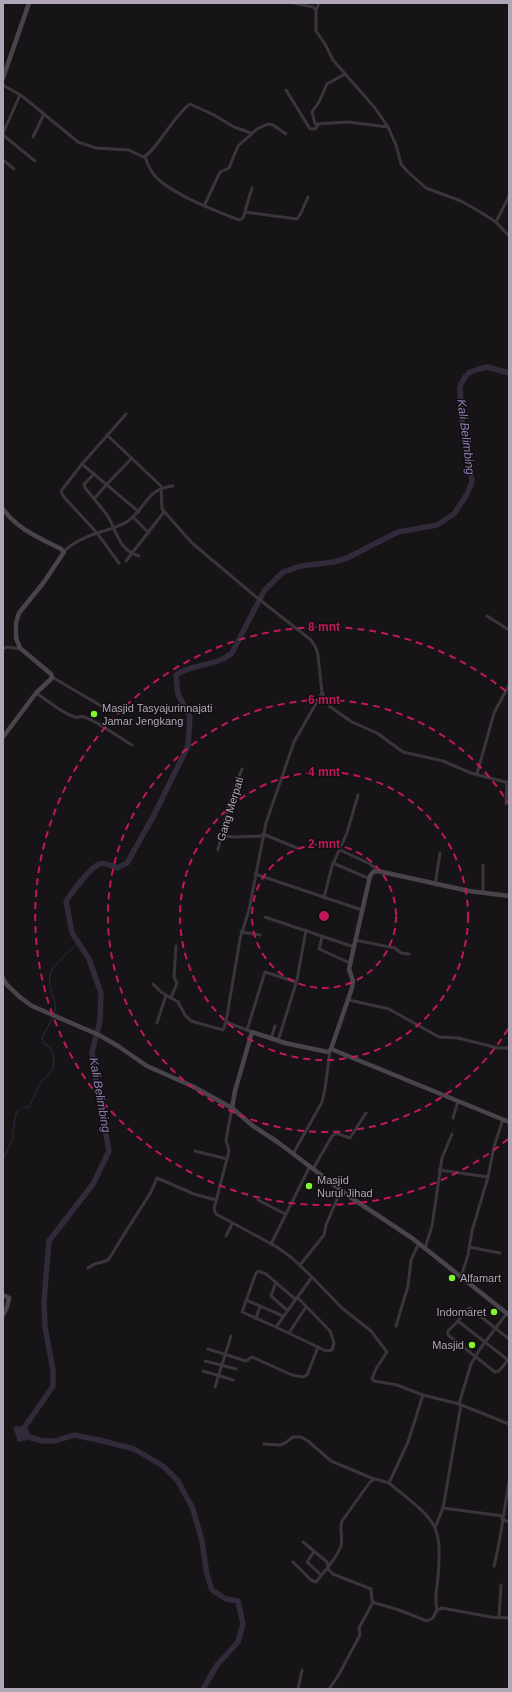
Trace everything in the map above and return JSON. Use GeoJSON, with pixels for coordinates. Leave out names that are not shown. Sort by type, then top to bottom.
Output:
{"type":"FeatureCollection","features":[{"type":"Feature","properties":{"kind":"street"},"geometry":{"type":"LineString","coordinates":[[3,78],[29,3]]}},
{"type":"Feature","properties":{"kind":"street"},"geometry":{"type":"LineString","coordinates":[[294,3],[313,7],[316,10]]}},
{"type":"Feature","properties":{"kind":"street"},"geometry":{"type":"LineString","coordinates":[[319,3],[316,10],[316,31],[325,44],[331,57],[375,108],[388,126],[396,145],[401,164],[426,188],[461,201],[477,210],[496,222],[509,236]]}},
{"type":"Feature","properties":{"kind":"street"},"geometry":{"type":"LineString","coordinates":[[318,125],[314,119],[313,109],[319,102],[327,84],[345,74]]}},
{"type":"Feature","properties":{"kind":"street"},"geometry":{"type":"LineString","coordinates":[[3,84],[20,95],[78,142],[96,148],[128,150],[141,157],[144,157]]}},
{"type":"Feature","properties":{"kind":"street"},"geometry":{"type":"LineString","coordinates":[[286,90],[310,129],[315,129],[318,125],[333,122],[388,126]]}},
{"type":"Feature","properties":{"kind":"street"},"geometry":{"type":"LineString","coordinates":[[20,95],[3,134],[34,161]]}},
{"type":"Feature","properties":{"kind":"street"},"geometry":{"type":"LineString","coordinates":[[144,157],[150,152],[173,121],[190,104],[214,115],[234,127],[251,133]]}},
{"type":"Feature","properties":{"kind":"street"},"geometry":{"type":"LineString","coordinates":[[33,137],[44,114]]}},
{"type":"Feature","properties":{"kind":"street"},"geometry":{"type":"LineString","coordinates":[[204,206],[220,172],[229,168],[236,150],[251,133],[268,124],[273,125],[286,134]]}},
{"type":"Feature","properties":{"kind":"street"},"geometry":{"type":"LineString","coordinates":[[144,157],[149,169],[159,180],[204,206],[239,220],[242,219],[245,212],[252,188]]}},
{"type":"Feature","properties":{"kind":"street"},"geometry":{"type":"LineString","coordinates":[[3,160],[14,169]]}},
{"type":"Feature","properties":{"kind":"street"},"geometry":{"type":"LineString","coordinates":[[496,222],[509,196]]}},
{"type":"Feature","properties":{"kind":"street"},"geometry":{"type":"LineString","coordinates":[[245,212],[297,219],[301,214],[308,197]]}},
{"type":"Feature","properties":{"kind":"street"},"geometry":{"type":"LineString","coordinates":[[118,563],[97,533],[61,491],[82,464],[126,414]]}},
{"type":"Feature","properties":{"kind":"street"},"geometry":{"type":"LineString","coordinates":[[107,435],[159,484],[162,488],[162,506],[164,512],[192,543],[254,596],[306,635],[314,644],[318,655],[322,694],[329,706],[352,722],[377,733],[403,752],[443,761],[477,774],[508,783],[506,804]]}},
{"type":"Feature","properties":{"kind":"street"},"geometry":{"type":"LineString","coordinates":[[94,499],[132,458]]}},
{"type":"Feature","properties":{"kind":"street"},"geometry":{"type":"LineString","coordinates":[[82,464],[139,512]]}},
{"type":"Feature","properties":{"kind":"street"},"geometry":{"type":"LineString","coordinates":[[94,474],[86,481],[84,486],[108,517],[122,544],[132,553],[139,556]]}},
{"type":"Feature","properties":{"kind":"street"},"geometry":{"type":"LineString","coordinates":[[103,707],[52,677],[22,650],[18,644],[15,631],[19,613],[47,578],[64,551],[78,541],[120,526],[139,512],[149,496],[162,488],[173,486]]}},
{"type":"Feature","properties":{"kind":"street"},"geometry":{"type":"LineString","coordinates":[[3,509],[20,526],[64,551]]}},
{"type":"Feature","properties":{"kind":"street"},"geometry":{"type":"LineString","coordinates":[[126,561],[164,512]]}},
{"type":"Feature","properties":{"kind":"street"},"geometry":{"type":"LineString","coordinates":[[133,517],[149,533]]}},
{"type":"Feature","properties":{"kind":"street"},"geometry":{"type":"LineString","coordinates":[[487,616],[509,630]]}},
{"type":"Feature","properties":{"kind":"street"},"geometry":{"type":"LineString","coordinates":[[3,649],[7,647],[22,650]]}},
{"type":"Feature","properties":{"kind":"street"},"geometry":{"type":"LineString","coordinates":[[3,737],[36,692],[52,677]]}},
{"type":"Feature","properties":{"kind":"street"},"geometry":{"type":"LineString","coordinates":[[477,774],[494,713],[509,685]]}},
{"type":"Feature","properties":{"kind":"street"},"geometry":{"type":"LineString","coordinates":[[36,692],[68,714],[76,717],[84,716],[132,745]]}},
{"type":"Feature","properties":{"kind":"street"},"geometry":{"type":"LineString","coordinates":[[154,984],[158,990],[179,1003],[184,1015],[191,1021],[223,1030],[226,1022],[242,932],[249,910],[263,835],[269,813],[294,742],[322,694]]}},
{"type":"Feature","properties":{"kind":"street","name":"Gang Merpati"},"geometry":{"type":"LineString","coordinates":[[218,850],[220,836],[242,769]]}},
{"type":"Feature","properties":{"kind":"street"},"geometry":{"type":"LineString","coordinates":[[324,898],[333,863],[350,825],[358,795]]}},
{"type":"Feature","properties":{"kind":"street"},"geometry":{"type":"LineString","coordinates":[[220,836],[232,837],[263,835],[297,848]]}},
{"type":"Feature","properties":{"kind":"street"},"geometry":{"type":"LineString","coordinates":[[340,850],[370,864],[376,871],[435,885],[509,896]]}},
{"type":"Feature","properties":{"kind":"street"},"geometry":{"type":"LineString","coordinates":[[435,885],[440,853]]}},
{"type":"Feature","properties":{"kind":"street"},"geometry":{"type":"LineString","coordinates":[[333,863],[370,879]]}},
{"type":"Feature","properties":{"kind":"street"},"geometry":{"type":"LineString","coordinates":[[483,865],[483,893]]}},
{"type":"Feature","properties":{"kind":"street"},"geometry":{"type":"LineString","coordinates":[[293,1154],[308,1130],[322,1102],[330,1050],[349,1000],[353,983],[349,972],[362,910],[371,874],[376,871]]}},
{"type":"Feature","properties":{"kind":"street"},"geometry":{"type":"LineString","coordinates":[[255,874],[362,910]]}},
{"type":"Feature","properties":{"kind":"street"},"geometry":{"type":"LineString","coordinates":[[265,917],[354,947]]}},
{"type":"Feature","properties":{"kind":"street"},"geometry":{"type":"LineString","coordinates":[[278,1041],[296,982],[306,930]]}},
{"type":"Feature","properties":{"kind":"street"},"geometry":{"type":"LineString","coordinates":[[242,932],[260,935]]}},
{"type":"Feature","properties":{"kind":"street"},"geometry":{"type":"LineString","coordinates":[[322,937],[319,950],[350,964]]}},
{"type":"Feature","properties":{"kind":"street"},"geometry":{"type":"LineString","coordinates":[[356,940],[395,948],[401,953],[409,954]]}},
{"type":"Feature","properties":{"kind":"street"},"geometry":{"type":"LineString","coordinates":[[171,998],[177,983],[174,978],[176,946]]}},
{"type":"Feature","properties":{"kind":"street"},"geometry":{"type":"LineString","coordinates":[[296,982],[265,972],[235,1091],[226,1140],[229,1149],[216,1200],[215,1213],[232,1224],[283,1251],[300,1265],[342,1308],[371,1331],[386,1350],[386,1354],[375,1370],[372,1378],[374,1381],[397,1385],[423,1395],[460,1404],[509,1424]]}},
{"type":"Feature","properties":{"kind":"street"},"geometry":{"type":"LineString","coordinates":[[3,978],[7,985],[32,1006],[98,1034],[146,1066],[194,1088],[232,1108],[253,1126],[341,1190],[425,1248],[508,1314],[475,1356],[467,1372],[460,1404],[443,1508],[435,1528]]}},
{"type":"Feature","properties":{"kind":"street"},"geometry":{"type":"LineString","coordinates":[[157,1023],[166,995]]}},
{"type":"Feature","properties":{"kind":"street"},"geometry":{"type":"LineString","coordinates":[[349,1000],[389,1009],[439,1037],[458,1038],[498,1048],[509,1048]]}},
{"type":"Feature","properties":{"kind":"street"},"geometry":{"type":"LineString","coordinates":[[226,1022],[278,1041],[330,1050],[509,1122]]}},
{"type":"Feature","properties":{"kind":"street"},"geometry":{"type":"LineString","coordinates":[[271,1038],[275,1026]]}},
{"type":"Feature","properties":{"kind":"street"},"geometry":{"type":"LineString","coordinates":[[453,1118],[458,1101]]}},
{"type":"Feature","properties":{"kind":"street"},"geometry":{"type":"LineString","coordinates":[[271,1244],[285,1214],[311,1168],[332,1136],[336,1133],[350,1138],[366,1113]]}},
{"type":"Feature","properties":{"kind":"street"},"geometry":{"type":"LineString","coordinates":[[461,1276],[472,1230],[488,1177],[495,1143],[503,1119]]}},
{"type":"Feature","properties":{"kind":"street"},"geometry":{"type":"LineString","coordinates":[[425,1248],[432,1226],[442,1155],[452,1134]]}},
{"type":"Feature","properties":{"kind":"street"},"geometry":{"type":"LineString","coordinates":[[195,1151],[227,1160]]}},
{"type":"Feature","properties":{"kind":"street"},"geometry":{"type":"LineString","coordinates":[[440,1170],[488,1177]]}},
{"type":"Feature","properties":{"kind":"street"},"geometry":{"type":"LineString","coordinates":[[88,1268],[93,1264],[106,1262],[109,1260],[151,1192],[157,1178],[194,1194],[216,1200]]}},
{"type":"Feature","properties":{"kind":"street"},"geometry":{"type":"LineString","coordinates":[[300,1265],[324,1235],[326,1225],[341,1190]]}},
{"type":"Feature","properties":{"kind":"street"},"geometry":{"type":"LineString","coordinates":[[258,1200],[285,1214]]}},
{"type":"Feature","properties":{"kind":"street"},"geometry":{"type":"LineString","coordinates":[[226,1236],[232,1224]]}},
{"type":"Feature","properties":{"kind":"street"},"geometry":{"type":"LineString","coordinates":[[396,1326],[408,1283],[411,1260],[418,1243]]}},
{"type":"Feature","properties":{"kind":"street"},"geometry":{"type":"LineString","coordinates":[[469,1247],[500,1253]]}},
{"type":"Feature","properties":{"kind":"street"},"geometry":{"type":"LineString","coordinates":[[258,1271],[266,1274],[296,1298],[328,1328],[333,1337],[334,1345],[332,1350],[328,1352],[242,1312],[258,1271]]}},
{"type":"Feature","properties":{"kind":"street"},"geometry":{"type":"LineString","coordinates":[[276,1327],[312,1277]]}},
{"type":"Feature","properties":{"kind":"street"},"geometry":{"type":"LineString","coordinates":[[276,1282],[271,1296],[287,1310]]}},
{"type":"Feature","properties":{"kind":"street"},"geometry":{"type":"LineString","coordinates":[[3,1295],[9,1298],[9,1302],[3,1315]]}},
{"type":"Feature","properties":{"kind":"street"},"geometry":{"type":"LineString","coordinates":[[246,1300],[283,1316]]}},
{"type":"Feature","properties":{"kind":"street"},"geometry":{"type":"LineString","coordinates":[[256,1319],[260,1306]]}},
{"type":"Feature","properties":{"kind":"street"},"geometry":{"type":"LineString","coordinates":[[289,1333],[306,1307]]}},
{"type":"Feature","properties":{"kind":"street"},"geometry":{"type":"LineString","coordinates":[[458,1321],[508,1359],[496,1372],[448,1335],[448,1332],[466,1310],[470,1308],[509,1339]]}},
{"type":"Feature","properties":{"kind":"street"},"geometry":{"type":"LineString","coordinates":[[215,1387],[230,1336]]}},
{"type":"Feature","properties":{"kind":"street"},"geometry":{"type":"LineString","coordinates":[[208,1349],[246,1362],[252,1357],[292,1375],[304,1377],[307,1375],[318,1347]]}},
{"type":"Feature","properties":{"kind":"street"},"geometry":{"type":"LineString","coordinates":[[205,1361],[236,1369]]}},
{"type":"Feature","properties":{"kind":"street"},"geometry":{"type":"LineString","coordinates":[[203,1371],[233,1380]]}},
{"type":"Feature","properties":{"kind":"street"},"geometry":{"type":"LineString","coordinates":[[390,1483],[408,1442],[423,1395]]}},
{"type":"Feature","properties":{"kind":"street"},"geometry":{"type":"LineString","coordinates":[[264,1444],[280,1445],[285,1444],[293,1437],[301,1437],[308,1441],[331,1462],[374,1479],[390,1483],[421,1511],[435,1528],[439,1548],[438,1577],[435,1600],[437,1610],[433,1618],[427,1621],[373,1602]]}},
{"type":"Feature","properties":{"kind":"street"},"geometry":{"type":"LineString","coordinates":[[293,1562],[314,1582],[316,1582],[334,1559],[341,1545],[340,1527],[342,1521],[370,1482],[374,1479]]}},
{"type":"Feature","properties":{"kind":"street"},"geometry":{"type":"LineString","coordinates":[[494,1566],[509,1482]]}},
{"type":"Feature","properties":{"kind":"street"},"geometry":{"type":"LineString","coordinates":[[443,1508],[502,1518],[509,1522]]}},
{"type":"Feature","properties":{"kind":"street"},"geometry":{"type":"LineString","coordinates":[[303,1542],[328,1565],[329,1570],[333,1574],[370,1589],[373,1602],[359,1629],[361,1633],[360,1636],[338,1676],[329,1689]]}},
{"type":"Feature","properties":{"kind":"street"},"geometry":{"type":"LineString","coordinates":[[314,1552],[307,1562],[321,1575]]}},
{"type":"Feature","properties":{"kind":"street"},"geometry":{"type":"LineString","coordinates":[[499,1618],[501,1585]]}},
{"type":"Feature","properties":{"kind":"street"},"geometry":{"type":"LineString","coordinates":[[437,1610],[446,1608],[499,1618],[509,1618]]}},
{"type":"Feature","properties":{"kind":"street"},"geometry":{"type":"LineString","coordinates":[[298,1689],[302,1670]]}},
{"type":"Feature","properties":{"kind":"shaded area"},"geometry":{"type":"Polygon","coordinates":[[[23,1426],[28,1440],[18,1442],[13,1427],[23,1426]]]}},
{"type":"Feature","properties":{"kind":"waterway","name":"Kali Belimbing"},"geometry":{"type":"LineString","coordinates":[[203,1689],[217,1665],[238,1642],[243,1624],[238,1601],[226,1599],[212,1590],[207,1575],[202,1541],[193,1509],[178,1481],[163,1466],[134,1449],[74,1435],[55,1441],[42,1441],[29,1437],[24,1428],[53,1386],[53,1370],[45,1327],[44,1301],[49,1241],[93,1184],[109,1151],[92,1052],[100,1021],[101,993],[89,959],[72,933],[66,901],[95,866],[99,864],[106,864],[117,868],[127,863],[153,817],[188,746],[190,717],[178,694],[176,675],[190,668],[219,661],[232,653],[264,591],[283,572],[301,566],[334,562],[347,558],[398,532],[437,525],[454,514],[467,494],[472,482],[467,439],[462,424],[460,386],[470,372],[479,369],[487,367],[509,373]]}},
{"type":"Feature","properties":{"kind":"waterway"},"geometry":{"type":"LineString","coordinates":[[54,1014],[55,1005],[50,987],[51,971],[58,962],[79,942]]}},
{"type":"Feature","properties":{"kind":"waterway"},"geometry":{"type":"LineString","coordinates":[[3,1160],[12,1140],[16,1113],[22,1108],[29,1107],[41,1082],[53,1069],[54,1057],[50,1047],[44,1044],[42,1038],[53,1017]]}},
{"type":"Feature","properties":{"kind":"place","name":"Masjid Tasyajurinnajati Jamar Jengkang"},"geometry":{"type":"Point","coordinates":[94,714]}},
{"type":"Feature","properties":{"kind":"place","name":"Masjid Nurul Jihad"},"geometry":{"type":"Point","coordinates":[309,1186]}},
{"type":"Feature","properties":{"kind":"place","name":"Alfamart"},"geometry":{"type":"Point","coordinates":[452,1278]}},
{"type":"Feature","properties":{"kind":"place","name":"Indomaret"},"geometry":{"type":"Point","coordinates":[494,1312]}},
{"type":"Feature","properties":{"kind":"place","name":"Masjid"},"geometry":{"type":"Point","coordinates":[472,1345]}}]}
